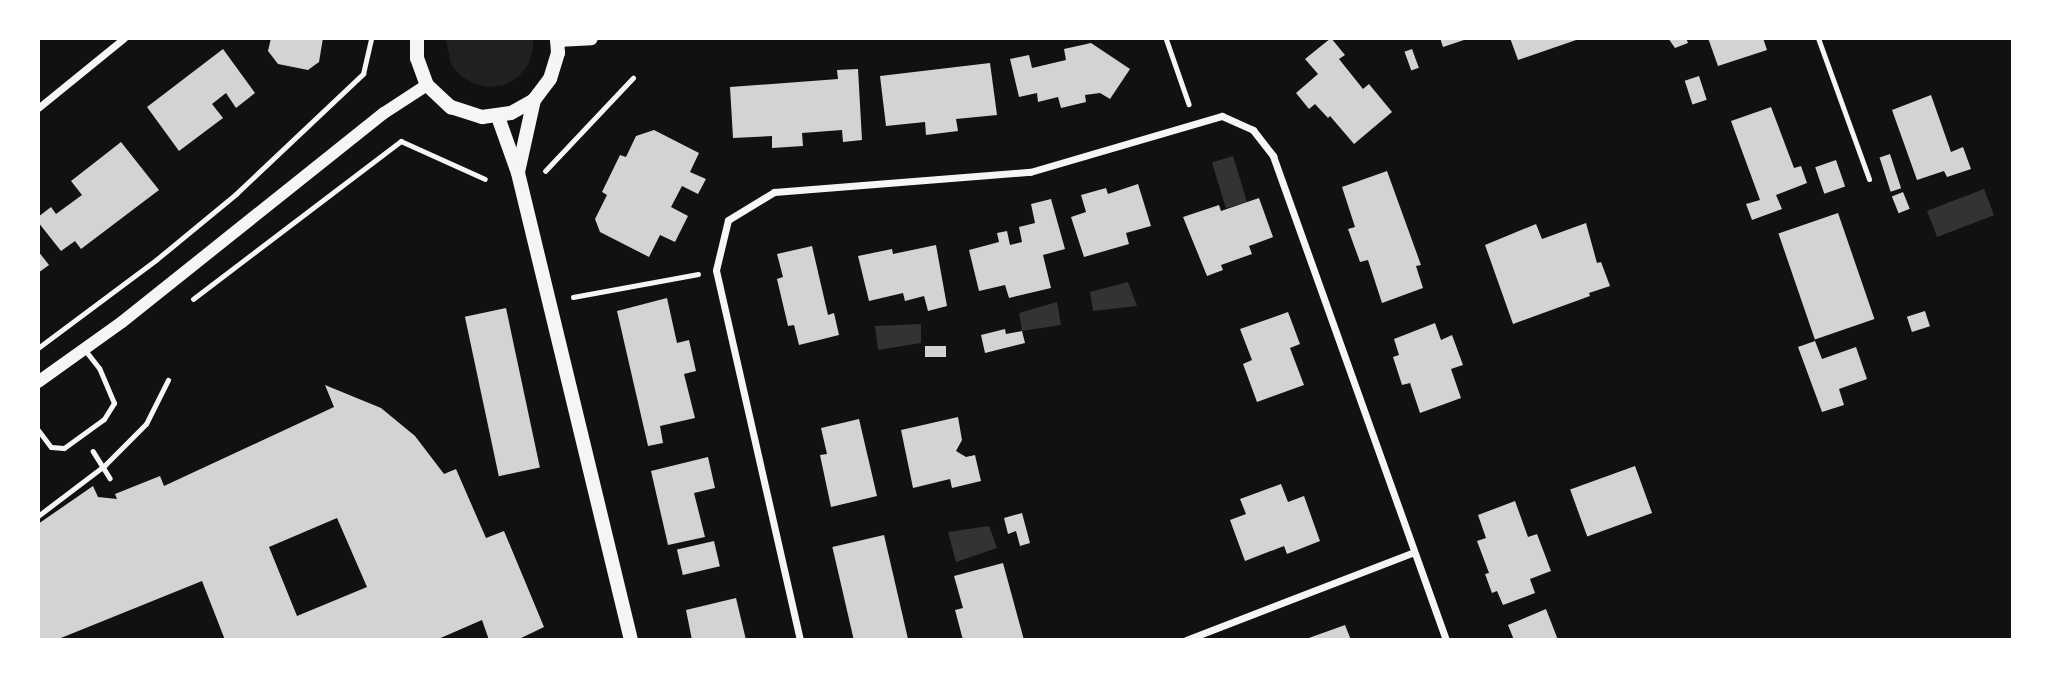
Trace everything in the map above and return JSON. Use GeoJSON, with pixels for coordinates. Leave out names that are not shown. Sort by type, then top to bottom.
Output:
{"type":"FeatureCollection","features":[{"type":"Feature","properties":{"kind":"main road"},"geometry":{"type":"LineString","coordinates":[[417,38],[417,58],[427,85],[451,107],[474,116],[498,117],[534,100],[550,79],[557,39],[590,38]]}},
{"type":"Feature","properties":{"kind":"main road"},"geometry":{"type":"LineString","coordinates":[[518,173],[534,100]]}},
{"type":"Feature","properties":{"kind":"main road"},"geometry":{"type":"LineString","coordinates":[[498,117],[518,173],[631,639]]}},
{"type":"Feature","properties":{"kind":"street"},"geometry":{"type":"LineString","coordinates":[[38,108],[124,38]]}},
{"type":"Feature","properties":{"kind":"street"},"geometry":{"type":"LineString","coordinates":[[38,382],[84,349],[384,113],[427,85]]}},
{"type":"Feature","properties":{"kind":"street"},"geometry":{"type":"LineString","coordinates":[[800,639],[716,270],[728,220],[774,192],[1030,172],[1222,116],[1253,130],[1273,156],[1446,639]]}},
{"type":"Feature","properties":{"kind":"street"},"geometry":{"type":"LineString","coordinates":[[1186,639],[1414,552]]}},
{"type":"Feature","properties":{"kind":"lane"},"geometry":{"type":"LineString","coordinates":[[1818,38],[1869,179]]}},
{"type":"Feature","properties":{"kind":"lane"},"geometry":{"type":"LineString","coordinates":[[38,430],[51,446],[64,448],[104,419],[114,403],[99,368],[84,349]]}},
{"type":"Feature","properties":{"kind":"path"},"geometry":{"type":"LineString","coordinates":[[38,348],[156,260],[236,194],[363,74],[371,38]]}},
{"type":"Feature","properties":{"kind":"path"},"geometry":{"type":"LineString","coordinates":[[1166,38],[1196,125]]}},
{"type":"Feature","properties":{"kind":"path"},"geometry":{"type":"LineString","coordinates":[[545,171],[633,78]]}},
{"type":"Feature","properties":{"kind":"path"},"geometry":{"type":"LineString","coordinates":[[401,141],[485,178]]}},
{"type":"Feature","properties":{"kind":"path"},"geometry":{"type":"LineString","coordinates":[[549,302],[716,270]]}},
{"type":"Feature","properties":{"kind":"path"},"geometry":{"type":"LineString","coordinates":[[38,516],[104,466],[146,424],[168,380]]}},
{"type":"Feature","properties":{"kind":"path"},"geometry":{"type":"LineString","coordinates":[[82,437],[110,478]]}},
{"type":"Feature","properties":{"kind":"shaded area"},"geometry":{"type":"Polygon","coordinates":[[[446,39],[533,39],[533,50],[528,65],[518,77],[505,85],[490,87],[474,84],[461,76],[451,65],[446,39]]]}},
{"type":"Feature","properties":{"kind":"shaded area"},"geometry":{"type":"Polygon","coordinates":[[[1233,156],[1247,202],[1226,208],[1212,162],[1233,156]]]}},
{"type":"Feature","properties":{"kind":"shaded area"},"geometry":{"type":"Polygon","coordinates":[[[1984,189],[1994,215],[1937,237],[1927,211],[1984,189]]]}},
{"type":"Feature","properties":{"kind":"shaded area"},"geometry":{"type":"Polygon","coordinates":[[[1128,282],[1137,306],[1093,311],[1090,292],[1128,282]]]}},
{"type":"Feature","properties":{"kind":"shaded area"},"geometry":{"type":"Polygon","coordinates":[[[1057,302],[1061,325],[1022,331],[1019,313],[1057,302]]]}},
{"type":"Feature","properties":{"kind":"shaded area"},"geometry":{"type":"Polygon","coordinates":[[[921,324],[921,343],[878,350],[875,326],[921,324]]]}},
{"type":"Feature","properties":{"kind":"shaded area"},"geometry":{"type":"Polygon","coordinates":[[[989,526],[997,548],[956,562],[948,532],[989,526]]]}},
{"type":"Feature","properties":{"kind":"building"},"geometry":{"type":"Polygon","coordinates":[[[271,38],[323,38],[319,62],[308,70],[278,64],[268,51],[271,38]]]}},
{"type":"Feature","properties":{"kind":"building"},"geometry":{"type":"Polygon","coordinates":[[[1331,38],[1345,55],[1339,59],[1363,89],[1369,84],[1392,112],[1354,144],[1330,116],[1328,118],[1315,104],[1309,109],[1296,93],[1318,74],[1305,59],[1331,38]]]}},
{"type":"Feature","properties":{"kind":"building"},"geometry":{"type":"Polygon","coordinates":[[[1440,38],[1467,38],[1467,39],[1443,47],[1440,38]]]}},
{"type":"Feature","properties":{"kind":"building"},"geometry":{"type":"Polygon","coordinates":[[[1510,38],[1579,38],[1579,39],[1518,60],[1510,38]]]}},
{"type":"Feature","properties":{"kind":"building"},"geometry":{"type":"Polygon","coordinates":[[[1668,38],[1686,38],[1688,43],[1675,48],[1668,38]]]}},
{"type":"Feature","properties":{"kind":"building"},"geometry":{"type":"Polygon","coordinates":[[[1708,38],[1763,38],[1767,50],[1718,66],[1708,38]]]}},
{"type":"Feature","properties":{"kind":"building"},"geometry":{"type":"Polygon","coordinates":[[[1091,43],[1130,69],[1110,99],[1100,93],[1085,95],[1086,102],[1061,108],[1058,97],[1038,102],[1037,93],[1019,97],[1010,59],[1029,55],[1032,68],[1066,60],[1064,49],[1091,43]]]}},
{"type":"Feature","properties":{"kind":"building"},"geometry":{"type":"Polygon","coordinates":[[[223,49],[255,93],[236,108],[226,93],[212,104],[223,118],[179,151],[147,107],[223,49]]]}},
{"type":"Feature","properties":{"kind":"building"},"geometry":{"type":"Polygon","coordinates":[[[1412,49],[1419,68],[1411,71],[1404,52],[1412,49]]]}},
{"type":"Feature","properties":{"kind":"building"},"geometry":{"type":"Polygon","coordinates":[[[990,63],[997,115],[956,119],[958,131],[926,135],[925,122],[886,126],[880,76],[990,63]]]}},
{"type":"Feature","properties":{"kind":"building"},"geometry":{"type":"Polygon","coordinates":[[[858,69],[862,140],[843,142],[842,130],[802,133],[803,146],[772,148],[772,136],[733,138],[730,87],[838,79],[837,70],[858,69]]]}},
{"type":"Feature","properties":{"kind":"building"},"geometry":{"type":"Polygon","coordinates":[[[1699,76],[1707,100],[1692,104],[1685,81],[1699,76]]]}},
{"type":"Feature","properties":{"kind":"building"},"geometry":{"type":"Polygon","coordinates":[[[1931,95],[1951,152],[1963,147],[1971,169],[1947,177],[1944,171],[1917,180],[1892,110],[1931,95]]]}},
{"type":"Feature","properties":{"kind":"building"},"geometry":{"type":"Polygon","coordinates":[[[1771,107],[1794,168],[1801,166],[1807,183],[1776,195],[1782,209],[1752,220],[1746,204],[1760,200],[1731,121],[1771,107]]]}},
{"type":"Feature","properties":{"kind":"building"},"geometry":{"type":"Polygon","coordinates":[[[654,130],[699,153],[690,172],[706,179],[698,194],[682,186],[671,207],[688,216],[675,242],[660,235],[649,257],[600,232],[595,219],[607,195],[602,192],[620,155],[626,157],[636,136],[654,130]]]}},
{"type":"Feature","properties":{"kind":"building"},"geometry":{"type":"Polygon","coordinates":[[[121,142],[159,190],[81,249],[75,241],[61,251],[38,222],[38,217],[51,207],[56,214],[82,195],[71,181],[121,142]]]}},
{"type":"Feature","properties":{"kind":"building"},"geometry":{"type":"Polygon","coordinates":[[[1890,154],[1901,188],[1891,192],[1880,157],[1890,154]]]}},
{"type":"Feature","properties":{"kind":"building"},"geometry":{"type":"Polygon","coordinates":[[[1836,160],[1845,186],[1824,194],[1815,167],[1836,160]]]}},
{"type":"Feature","properties":{"kind":"building"},"geometry":{"type":"Polygon","coordinates":[[[1387,171],[1421,265],[1416,266],[1423,288],[1382,303],[1368,260],[1360,262],[1348,229],[1355,227],[1342,187],[1387,171]]]}},
{"type":"Feature","properties":{"kind":"building"},"geometry":{"type":"Polygon","coordinates":[[[1138,184],[1151,226],[1126,233],[1129,244],[1084,257],[1071,217],[1086,212],[1081,195],[1106,188],[1108,194],[1138,184]]]}},
{"type":"Feature","properties":{"kind":"building"},"geometry":{"type":"Polygon","coordinates":[[[1903,192],[1910,209],[1899,213],[1892,196],[1903,192]]]}},
{"type":"Feature","properties":{"kind":"building"},"geometry":{"type":"Polygon","coordinates":[[[1259,198],[1273,237],[1249,246],[1252,254],[1221,265],[1223,270],[1207,276],[1183,217],[1219,205],[1221,211],[1259,198]]]}},
{"type":"Feature","properties":{"kind":"building"},"geometry":{"type":"Polygon","coordinates":[[[1051,199],[1065,249],[1043,255],[1051,288],[1009,298],[1005,285],[979,291],[969,250],[999,242],[997,233],[1007,231],[1010,245],[1022,242],[1019,227],[1035,223],[1031,204],[1051,199]]]}},
{"type":"Feature","properties":{"kind":"building"},"geometry":{"type":"Polygon","coordinates":[[[1838,213],[1874,319],[1815,339],[1778,234],[1838,213]]]}},
{"type":"Feature","properties":{"kind":"building"},"geometry":{"type":"Polygon","coordinates":[[[1586,223],[1597,263],[1601,262],[1610,286],[1513,324],[1485,245],[1536,224],[1542,239],[1586,223]]]}},
{"type":"Feature","properties":{"kind":"building"},"geometry":{"type":"Polygon","coordinates":[[[936,245],[947,306],[928,311],[924,296],[905,301],[903,293],[869,301],[858,256],[892,249],[893,254],[936,245]]]}},
{"type":"Feature","properties":{"kind":"building"},"geometry":{"type":"Polygon","coordinates":[[[812,246],[828,315],[834,313],[839,335],[799,345],[794,325],[788,326],[777,279],[783,277],[777,254],[812,246]]]}},
{"type":"Feature","properties":{"kind":"building"},"geometry":{"type":"Polygon","coordinates":[[[38,251],[49,265],[38,273],[38,251]]]}},
{"type":"Feature","properties":{"kind":"building"},"geometry":{"type":"Polygon","coordinates":[[[667,298],[677,343],[689,340],[696,371],[684,374],[695,418],[660,426],[663,443],[648,446],[617,311],[667,298]]]}},
{"type":"Feature","properties":{"kind":"building"},"geometry":{"type":"Polygon","coordinates":[[[506,308],[540,467],[499,476],[465,317],[506,308]]]}},
{"type":"Feature","properties":{"kind":"building"},"geometry":{"type":"Polygon","coordinates":[[[1925,311],[1930,326],[1912,332],[1907,317],[1925,311]]]}},
{"type":"Feature","properties":{"kind":"building"},"geometry":{"type":"Polygon","coordinates":[[[1288,312],[1300,344],[1290,348],[1304,385],[1257,402],[1243,364],[1252,360],[1240,329],[1288,312]]]}},
{"type":"Feature","properties":{"kind":"building"},"geometry":{"type":"Polygon","coordinates":[[[1435,323],[1441,340],[1452,335],[1463,365],[1451,369],[1461,398],[1420,413],[1410,383],[1402,385],[1393,357],[1399,355],[1394,339],[1435,323]]]}},
{"type":"Feature","properties":{"kind":"building"},"geometry":{"type":"Polygon","coordinates":[[[1005,329],[1006,334],[1022,331],[1025,343],[985,353],[981,335],[1005,329]]]}},
{"type":"Feature","properties":{"kind":"building"},"geometry":{"type":"Polygon","coordinates":[[[1815,341],[1822,359],[1856,347],[1867,379],[1839,389],[1844,405],[1822,412],[1798,347],[1815,341]]]}},
{"type":"Feature","properties":{"kind":"building"},"geometry":{"type":"Polygon","coordinates":[[[925,346],[946,346],[946,357],[925,357],[925,346]]]}},
{"type":"Feature","properties":{"kind":"building"},"geometry":{"type":"Polygon","coordinates":[[[325,385],[381,408],[415,436],[444,474],[456,469],[486,538],[504,531],[544,627],[517,640],[489,640],[482,620],[436,640],[225,640],[202,581],[56,640],[38,640],[38,524],[93,486],[98,497],[117,499],[115,494],[160,476],[164,486],[334,407],[325,385]],[[337,518],[269,547],[297,616],[367,587],[337,518]]]}},
{"type":"Feature","properties":{"kind":"building"},"geometry":{"type":"Polygon","coordinates":[[[958,417],[962,440],[956,451],[966,457],[975,455],[981,481],[952,488],[950,479],[913,488],[901,430],[958,417]]]}},
{"type":"Feature","properties":{"kind":"building"},"geometry":{"type":"Polygon","coordinates":[[[859,419],[877,496],[831,507],[820,455],[827,454],[821,428],[859,419]]]}},
{"type":"Feature","properties":{"kind":"building"},"geometry":{"type":"Polygon","coordinates":[[[708,457],[715,488],[694,493],[705,537],[668,545],[651,471],[708,457]]]}},
{"type":"Feature","properties":{"kind":"building"},"geometry":{"type":"Polygon","coordinates":[[[1635,466],[1652,513],[1587,537],[1570,490],[1635,466]]]}},
{"type":"Feature","properties":{"kind":"building"},"geometry":{"type":"Polygon","coordinates":[[[1281,484],[1288,502],[1304,496],[1320,541],[1287,554],[1284,546],[1245,561],[1230,520],[1246,514],[1240,499],[1281,484]]]}},
{"type":"Feature","properties":{"kind":"building"},"geometry":{"type":"Polygon","coordinates":[[[1515,501],[1528,537],[1537,534],[1551,571],[1530,579],[1535,593],[1503,605],[1497,591],[1492,593],[1485,574],[1489,573],[1477,541],[1486,538],[1478,515],[1515,501]]]}},
{"type":"Feature","properties":{"kind":"building"},"geometry":{"type":"Polygon","coordinates":[[[1022,513],[1030,543],[1020,546],[1016,531],[1008,534],[1004,518],[1022,513]]]}},
{"type":"Feature","properties":{"kind":"building"},"geometry":{"type":"Polygon","coordinates":[[[884,535],[908,640],[854,640],[832,547],[884,535]]]}},
{"type":"Feature","properties":{"kind":"building"},"geometry":{"type":"Polygon","coordinates":[[[714,541],[720,566],[683,575],[677,550],[714,541]]]}},
{"type":"Feature","properties":{"kind":"building"},"geometry":{"type":"Polygon","coordinates":[[[1003,563],[1024,640],[963,640],[955,610],[963,608],[954,576],[1003,563]]]}},
{"type":"Feature","properties":{"kind":"building"},"geometry":{"type":"Polygon","coordinates":[[[736,598],[746,640],[692,640],[686,610],[736,598]]]}},
{"type":"Feature","properties":{"kind":"building"},"geometry":{"type":"Polygon","coordinates":[[[1546,609],[1558,640],[1514,640],[1508,625],[1546,609]]]}},
{"type":"Feature","properties":{"kind":"building"},"geometry":{"type":"Polygon","coordinates":[[[1345,625],[1351,640],[1306,640],[1306,639],[1345,625]]]}}]}
